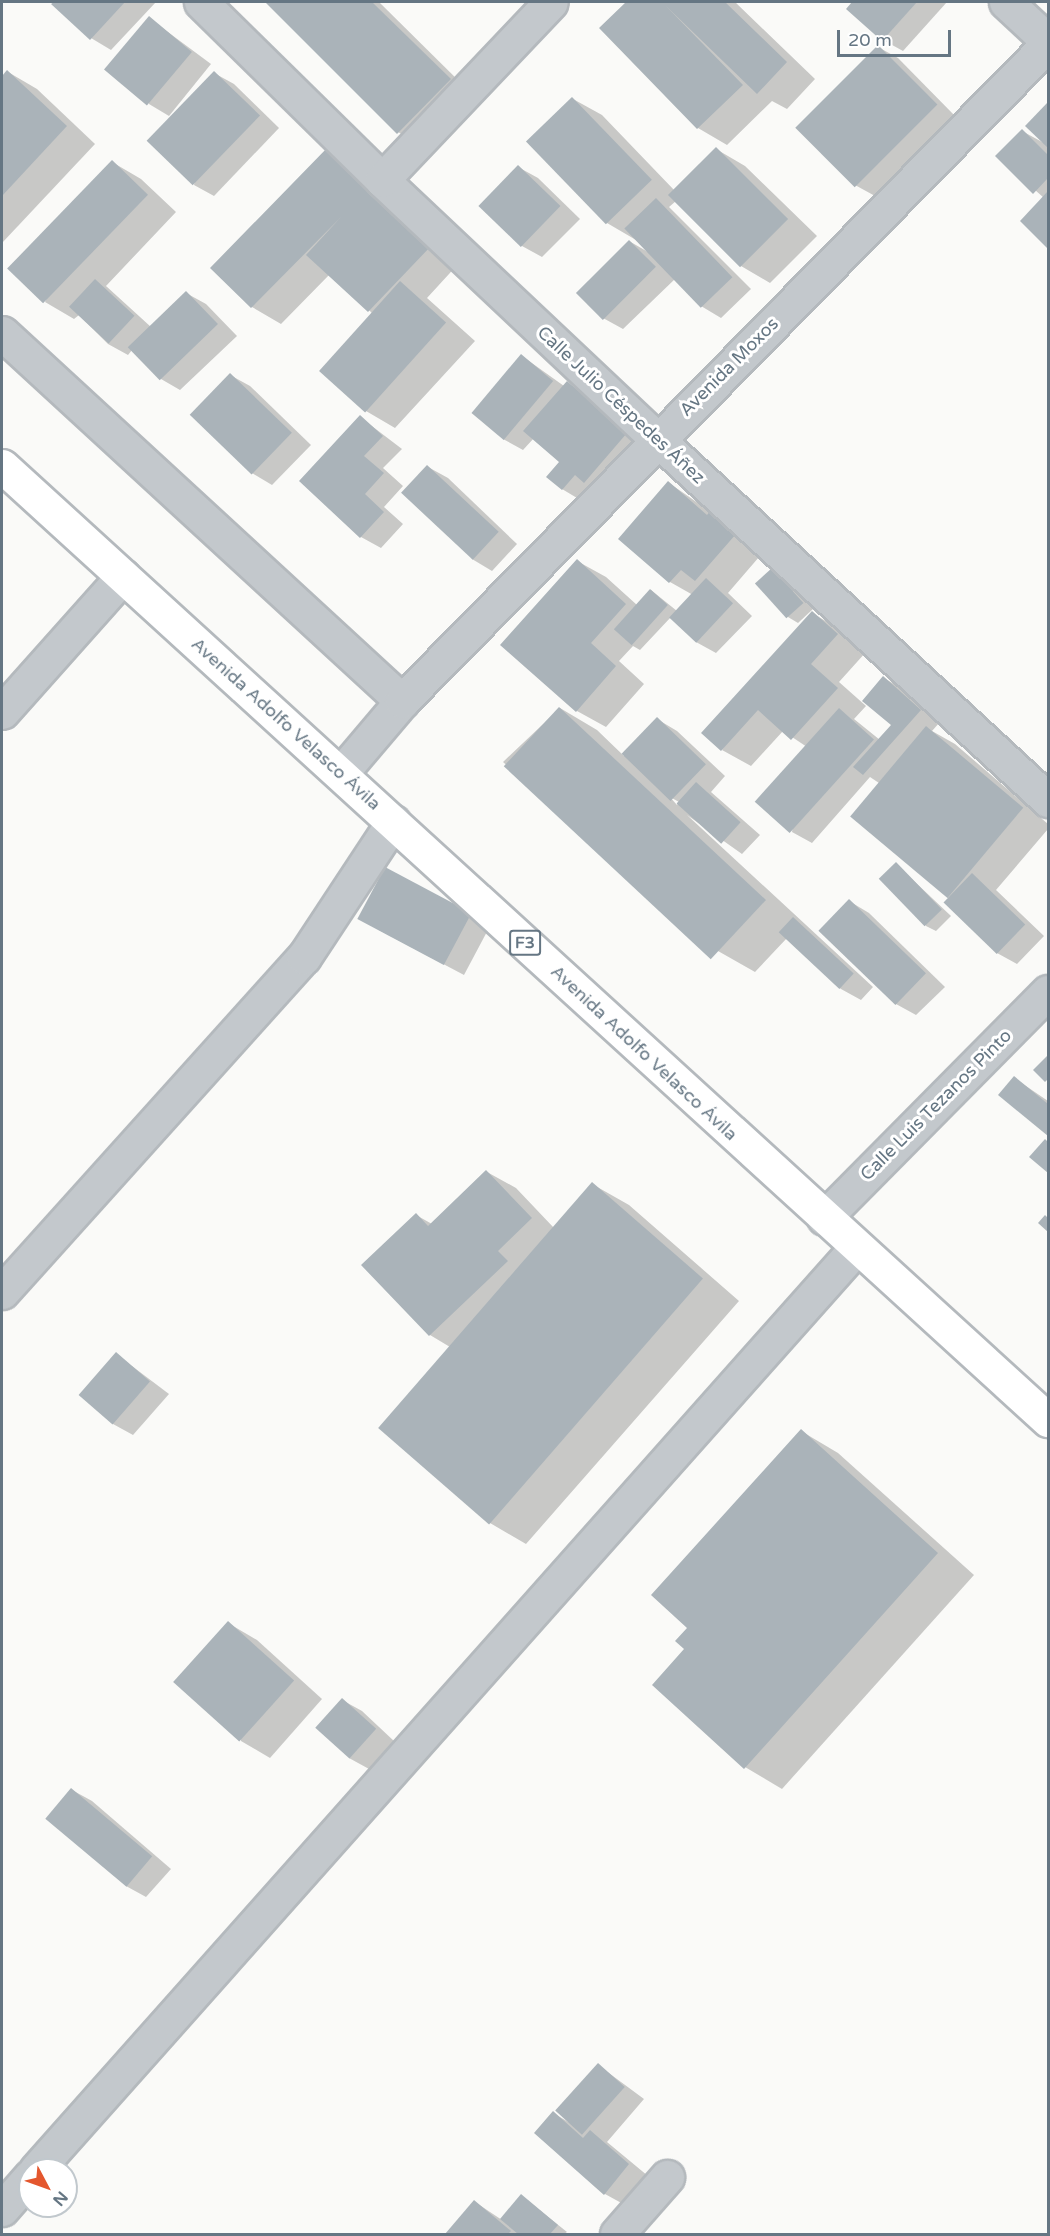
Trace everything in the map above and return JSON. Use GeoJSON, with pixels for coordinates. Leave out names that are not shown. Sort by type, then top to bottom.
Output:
{"type":"FeatureCollection","features":[{"type":"Feature","properties":{"kind":"highway","name":"Avenida Adolfo Velasco Ávila"},"geometry":{"type":"LineString","coordinates":[[2,466],[341,773],[856,1248],[1048,1420]]}},
{"type":"Feature","properties":{"kind":"street","name":"Calle Julio Céspedes Áñez"},"geometry":{"type":"LineString","coordinates":[[201,2],[382,180],[658,440],[1048,800]]}},
{"type":"Feature","properties":{"kind":"street"},"geometry":{"type":"LineString","coordinates":[[382,180],[551,2]]}},
{"type":"Feature","properties":{"kind":"street"},"geometry":{"type":"LineString","coordinates":[[1006,2],[1048,42]]}},
{"type":"Feature","properties":{"kind":"street","name":"Avenida Moxos"},"geometry":{"type":"LineString","coordinates":[[341,773],[402,701],[1048,42]]}},
{"type":"Feature","properties":{"kind":"street"},"geometry":{"type":"LineString","coordinates":[[2,333],[402,701]]}},
{"type":"Feature","properties":{"kind":"street"},"geometry":{"type":"LineString","coordinates":[[2,712],[123,576]]}},
{"type":"Feature","properties":{"kind":"street"},"geometry":{"type":"LineString","coordinates":[[2,1292],[304,957],[393,822]]}},
{"type":"Feature","properties":{"kind":"street","name":"Calle Luis Tezanos Pinto"},"geometry":{"type":"LineString","coordinates":[[824,1218],[1048,992]]}},
{"type":"Feature","properties":{"kind":"street"},"geometry":{"type":"LineString","coordinates":[[47,2158],[856,1248]]}},
{"type":"Feature","properties":{"kind":"street"},"geometry":{"type":"LineString","coordinates":[[617,2235],[667,2177]]}},
{"type":"Feature","properties":{"kind":"street"},"geometry":{"type":"LineString","coordinates":[[2,2209],[18,2191]]}},
{"type":"Feature","properties":{"kind":"street"},"geometry":{"type":"LineString","coordinates":[[2,2230],[7,2235]]}},
{"type":"Feature","properties":{"kind":"building"},"geometry":{"type":"Polygon","coordinates":[[[54,2],[125,2],[90,40],[51,4],[54,2]]]}},
{"type":"Feature","properties":{"kind":"building"},"geometry":{"type":"Polygon","coordinates":[[[265,2],[372,2],[451,79],[397,134],[265,2]]]}},
{"type":"Feature","properties":{"kind":"building"},"geometry":{"type":"Polygon","coordinates":[[[626,2],[725,2],[787,62],[757,94],[666,6],[743,85],[697,129],[599,28],[626,2]]]}},
{"type":"Feature","properties":{"kind":"building"},"geometry":{"type":"Polygon","coordinates":[[[852,2],[917,2],[882,41],[846,9],[852,2]]]}},
{"type":"Feature","properties":{"kind":"building"},"geometry":{"type":"Polygon","coordinates":[[[149,16],[192,52],[147,106],[104,70],[149,16]]]}},
{"type":"Feature","properties":{"kind":"building"},"geometry":{"type":"Polygon","coordinates":[[[878,45],[937,104],[855,187],[795,128],[878,45]]]}},
{"type":"Feature","properties":{"kind":"building"},"geometry":{"type":"Polygon","coordinates":[[[7,70],[67,126],[2,196],[2,76],[7,70]]]}},
{"type":"Feature","properties":{"kind":"building"},"geometry":{"type":"Polygon","coordinates":[[[214,71],[260,115],[193,185],[147,141],[214,71]]]}},
{"type":"Feature","properties":{"kind":"building"},"geometry":{"type":"Polygon","coordinates":[[[572,97],[652,180],[606,224],[526,141],[572,97]]]}},
{"type":"Feature","properties":{"kind":"building"},"geometry":{"type":"Polygon","coordinates":[[[1048,102],[1048,148],[1025,126],[1048,102]]]}},
{"type":"Feature","properties":{"kind":"building"},"geometry":{"type":"Polygon","coordinates":[[[1022,129],[1048,155],[1048,178],[1033,194],[995,156],[1022,129]]]}},
{"type":"Feature","properties":{"kind":"building"},"geometry":{"type":"Polygon","coordinates":[[[328,147],[432,245],[368,312],[306,255],[341,217],[251,308],[210,268],[328,147]]]}},
{"type":"Feature","properties":{"kind":"building"},"geometry":{"type":"Polygon","coordinates":[[[716,147],[788,219],[740,267],[668,195],[716,147]]]}},
{"type":"Feature","properties":{"kind":"building"},"geometry":{"type":"Polygon","coordinates":[[[112,160],[148,195],[43,303],[7,269],[112,160]]]}},
{"type":"Feature","properties":{"kind":"building"},"geometry":{"type":"Polygon","coordinates":[[[518,165],[560,206],[521,247],[478,206],[518,165]]]}},
{"type":"Feature","properties":{"kind":"building"},"geometry":{"type":"Polygon","coordinates":[[[1048,191],[1048,249],[1020,221],[1048,191]]]}},
{"type":"Feature","properties":{"kind":"building"},"geometry":{"type":"Polygon","coordinates":[[[656,198],[732,277],[701,308],[624,229],[656,198]]]}},
{"type":"Feature","properties":{"kind":"building"},"geometry":{"type":"Polygon","coordinates":[[[629,240],[656,267],[603,320],[576,293],[629,240]]]}},
{"type":"Feature","properties":{"kind":"building"},"geometry":{"type":"Polygon","coordinates":[[[95,279],[134,316],[109,344],[69,307],[95,279]]]}},
{"type":"Feature","properties":{"kind":"building"},"geometry":{"type":"Polygon","coordinates":[[[400,281],[446,322],[365,412],[319,371],[400,281]]]}},
{"type":"Feature","properties":{"kind":"building"},"geometry":{"type":"Polygon","coordinates":[[[186,291],[218,324],[160,380],[128,347],[186,291]]]}},
{"type":"Feature","properties":{"kind":"building"},"geometry":{"type":"Polygon","coordinates":[[[521,354],[553,381],[504,440],[472,413],[521,354]]]}},
{"type":"Feature","properties":{"kind":"building"},"geometry":{"type":"Polygon","coordinates":[[[230,373],[292,433],[252,474],[190,415],[230,373]]]}},
{"type":"Feature","properties":{"kind":"building"},"geometry":{"type":"Polygon","coordinates":[[[567,381],[627,433],[584,483],[575,475],[562,490],[546,477],[559,462],[523,431],[567,381]]]}},
{"type":"Feature","properties":{"kind":"building"},"geometry":{"type":"Polygon","coordinates":[[[360,415],[383,436],[364,456],[384,473],[365,494],[384,512],[360,538],[299,481],[360,415]]]}},
{"type":"Feature","properties":{"kind":"building"},"geometry":{"type":"Polygon","coordinates":[[[427,465],[499,532],[473,560],[401,493],[427,465]]]}},
{"type":"Feature","properties":{"kind":"building"},"geometry":{"type":"Polygon","coordinates":[[[668,481],[707,515],[716,504],[743,526],[695,581],[681,570],[669,583],[618,539],[668,481]]]}},
{"type":"Feature","properties":{"kind":"building"},"geometry":{"type":"Polygon","coordinates":[[[577,559],[626,604],[591,643],[616,666],[576,712],[500,645],[577,559]]]}},
{"type":"Feature","properties":{"kind":"building"},"geometry":{"type":"Polygon","coordinates":[[[772,568],[803,603],[786,618],[755,583],[772,568]]]}},
{"type":"Feature","properties":{"kind":"building"},"geometry":{"type":"Polygon","coordinates":[[[706,578],[733,603],[696,643],[669,617],[706,578]]]}},
{"type":"Feature","properties":{"kind":"building"},"geometry":{"type":"Polygon","coordinates":[[[650,589],[668,605],[632,645],[614,629],[650,589]]]}},
{"type":"Feature","properties":{"kind":"building"},"geometry":{"type":"Polygon","coordinates":[[[812,611],[838,634],[811,664],[838,688],[791,740],[758,710],[721,751],[701,733],[812,611]]]}},
{"type":"Feature","properties":{"kind":"building"},"geometry":{"type":"Polygon","coordinates":[[[883,676],[921,710],[863,775],[853,767],[891,725],[862,701],[883,676]]]}},
{"type":"Feature","properties":{"kind":"building"},"geometry":{"type":"Polygon","coordinates":[[[559,707],[766,900],[711,959],[504,766],[559,707]]]}},
{"type":"Feature","properties":{"kind":"building"},"geometry":{"type":"Polygon","coordinates":[[[839,708],[874,739],[790,833],[755,802],[839,708]]]}},
{"type":"Feature","properties":{"kind":"building"},"geometry":{"type":"Polygon","coordinates":[[[657,717],[706,764],[670,801],[622,754],[657,717]]]}},
{"type":"Feature","properties":{"kind":"building"},"geometry":{"type":"Polygon","coordinates":[[[926,726],[1023,808],[947,898],[850,816],[926,726]]]}},
{"type":"Feature","properties":{"kind":"building"},"geometry":{"type":"Polygon","coordinates":[[[696,782],[741,822],[721,844],[677,804],[696,782]]]}},
{"type":"Feature","properties":{"kind":"building"},"geometry":{"type":"Polygon","coordinates":[[[896,862],[942,909],[925,926],[879,879],[896,862]]]}},
{"type":"Feature","properties":{"kind":"building"},"geometry":{"type":"Polygon","coordinates":[[[385,867],[472,913],[444,965],[357,919],[385,867]]]}},
{"type":"Feature","properties":{"kind":"building"},"geometry":{"type":"Polygon","coordinates":[[[972,873],[1025,924],[997,954],[944,902],[972,873]]]}},
{"type":"Feature","properties":{"kind":"building"},"geometry":{"type":"Polygon","coordinates":[[[849,899],[926,973],[895,1005],[818,931],[849,899]]]}},
{"type":"Feature","properties":{"kind":"building"},"geometry":{"type":"Polygon","coordinates":[[[793,917],[854,974],[839,989],[779,932],[793,917]]]}},
{"type":"Feature","properties":{"kind":"building"},"geometry":{"type":"Polygon","coordinates":[[[1048,1055],[1048,1079],[1045,1082],[1033,1070],[1048,1055]]]}},
{"type":"Feature","properties":{"kind":"building"},"geometry":{"type":"Polygon","coordinates":[[[1014,1076],[1048,1104],[1048,1136],[998,1095],[1014,1076]]]}},
{"type":"Feature","properties":{"kind":"building"},"geometry":{"type":"Polygon","coordinates":[[[1045,1139],[1048,1142],[1048,1173],[1029,1157],[1045,1139]]]}},
{"type":"Feature","properties":{"kind":"building"},"geometry":{"type":"Polygon","coordinates":[[[486,1170],[532,1218],[498,1251],[508,1261],[429,1336],[361,1265],[416,1213],[428,1226],[486,1170]]]}},
{"type":"Feature","properties":{"kind":"building"},"geometry":{"type":"Polygon","coordinates":[[[592,1182],[703,1278],[489,1524],[378,1428],[592,1182]]]}},
{"type":"Feature","properties":{"kind":"building"},"geometry":{"type":"Polygon","coordinates":[[[1045,1215],[1048,1218],[1048,1232],[1038,1223],[1045,1215]]]}},
{"type":"Feature","properties":{"kind":"building"},"geometry":{"type":"Polygon","coordinates":[[[116,1352],[150,1382],[113,1425],[79,1395],[116,1352]]]}},
{"type":"Feature","properties":{"kind":"building"},"geometry":{"type":"Polygon","coordinates":[[[801,1429],[938,1553],[744,1769],[652,1685],[684,1649],[675,1641],[687,1628],[651,1595],[801,1429]]]}},
{"type":"Feature","properties":{"kind":"building"},"geometry":{"type":"Polygon","coordinates":[[[228,1621],[294,1681],[239,1741],[173,1682],[228,1621]]]}},
{"type":"Feature","properties":{"kind":"building"},"geometry":{"type":"Polygon","coordinates":[[[342,1698],[376,1729],[349,1759],[315,1728],[342,1698]]]}},
{"type":"Feature","properties":{"kind":"building"},"geometry":{"type":"Polygon","coordinates":[[[71,1788],[152,1856],[126,1887],[45,1819],[71,1788]]]}},
{"type":"Feature","properties":{"kind":"building"},"geometry":{"type":"Polygon","coordinates":[[[598,2063],[625,2087],[582,2135],[555,2111],[598,2063]]]}},
{"type":"Feature","properties":{"kind":"building"},"geometry":{"type":"Polygon","coordinates":[[[553,2111],[583,2138],[590,2130],[629,2164],[604,2195],[534,2133],[553,2111]]]}},
{"type":"Feature","properties":{"kind":"building"},"geometry":{"type":"Polygon","coordinates":[[[521,2194],[558,2225],[550,2234],[518,2234],[500,2219],[521,2194]]]}},
{"type":"Feature","properties":{"kind":"building"},"geometry":{"type":"Polygon","coordinates":[[[474,2200],[511,2231],[508,2234],[445,2234],[474,2200]]]}}]}
